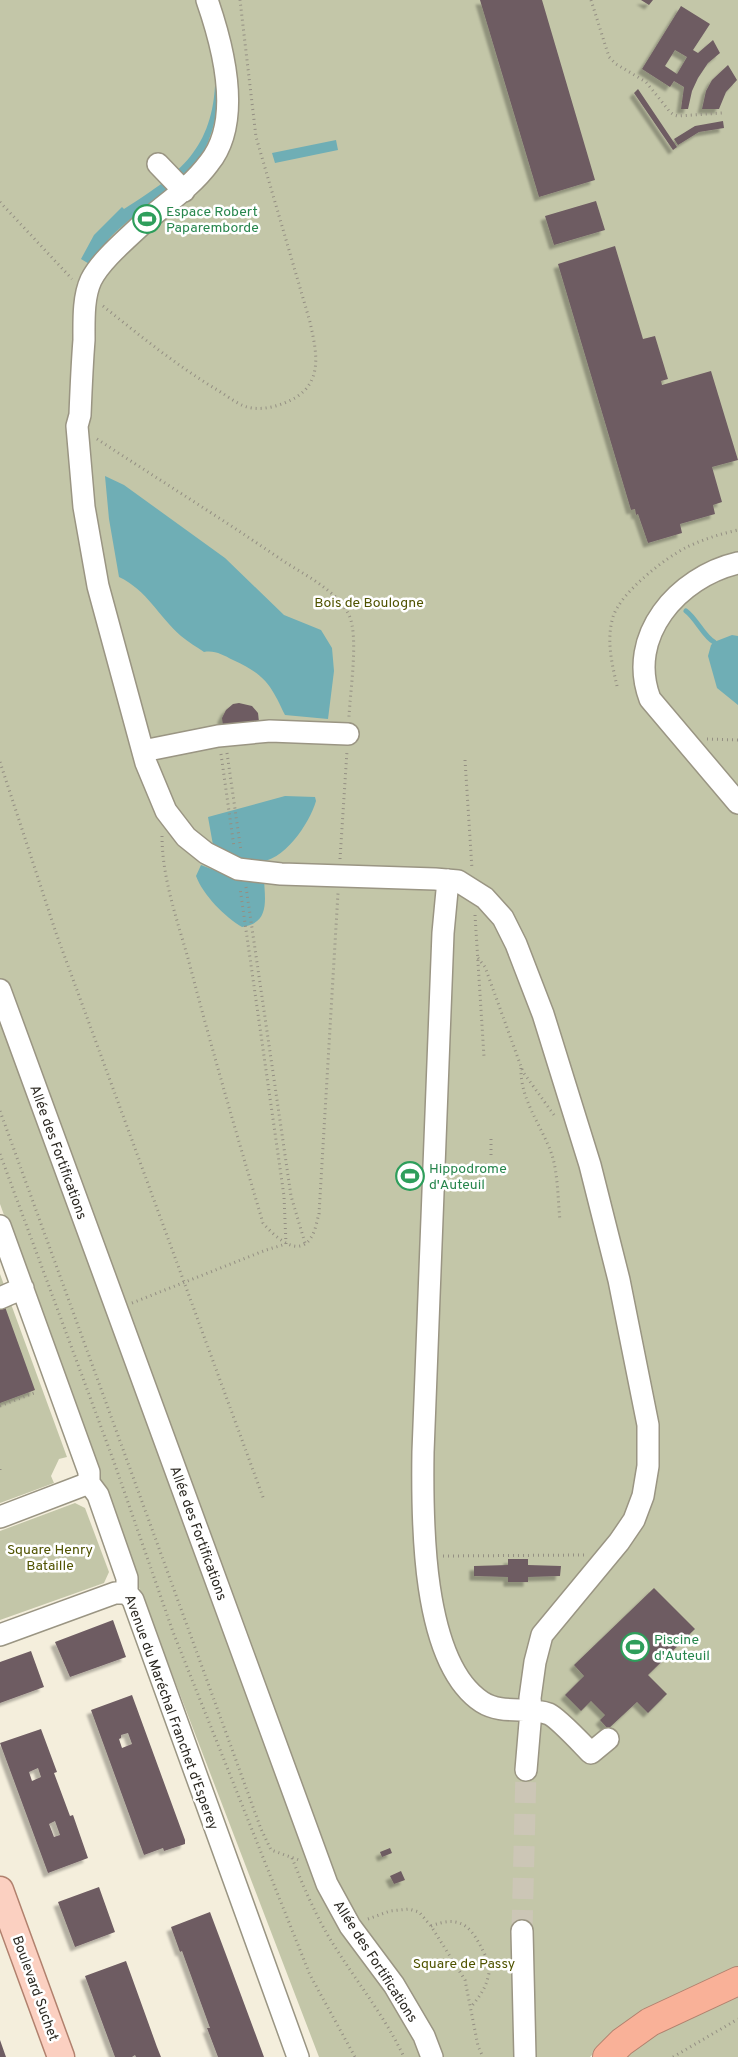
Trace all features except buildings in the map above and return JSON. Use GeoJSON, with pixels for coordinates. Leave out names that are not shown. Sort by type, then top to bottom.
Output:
{"type":"FeatureCollection","features":[{"type":"Feature","properties":{"kind":"highway"},"geometry":{"type":"LineString","coordinates":[[607,2057],[622,2042],[666,2012],[738,1981]]}},
{"type":"Feature","properties":{"kind":"main road","name":"Boulevard Suchet"},"geometry":{"type":"LineString","coordinates":[[0,1890],[61,2057]]}},
{"type":"Feature","properties":{"kind":"street"},"geometry":{"type":"LineString","coordinates":[[207,0],[218,32],[226,78],[225,133],[210,162],[184,191],[146,221],[112,253],[91,280],[85,307],[78,426],[84,508],[98,586],[143,751],[166,811],[186,837],[206,853],[238,869],[281,874],[458,881],[485,898],[503,918],[516,944],[543,1014],[590,1165],[619,1280],[648,1426],[648,1466],[643,1496],[634,1520],[609,1555],[542,1635],[535,1662],[530,1698],[531,1711],[526,1770]]}},
{"type":"Feature","properties":{"kind":"street"},"geometry":{"type":"LineString","coordinates":[[158,164],[184,191]]}},
{"type":"Feature","properties":{"kind":"street"},"geometry":{"type":"LineString","coordinates":[[738,563],[728,565],[689,585],[668,604],[652,632],[643,666],[644,678],[650,699],[738,803]]}},
{"type":"Feature","properties":{"kind":"street"},"geometry":{"type":"LineString","coordinates":[[143,751],[221,736],[270,730],[348,734]]}},
{"type":"Feature","properties":{"kind":"street"},"geometry":{"type":"LineString","coordinates":[[448,880],[444,933],[423,1443],[422,1519],[425,1556],[436,1624],[450,1663],[468,1692],[484,1704],[503,1710],[531,1711],[550,1715],[590,1753],[608,1739]]}},
{"type":"Feature","properties":{"kind":"street","name":"Allée des Fortifications"},"geometry":{"type":"LineString","coordinates":[[0,990],[327,1884],[350,1926],[394,1985],[424,2036],[432,2057]]}},
{"type":"Feature","properties":{"kind":"street","name":"Avenue du Maréchal Franchet d'Esperey"},"geometry":{"type":"LineString","coordinates":[[0,1226],[89,1472],[89,1483],[98,1495],[127,1578],[126,1593],[133,1600],[298,2057]]}},
{"type":"Feature","properties":{"kind":"street"},"geometry":{"type":"LineString","coordinates":[[0,1298],[23,1288]]}},
{"type":"Feature","properties":{"kind":"street"},"geometry":{"type":"LineString","coordinates":[[0,1517],[89,1483]]}},
{"type":"Feature","properties":{"kind":"street"},"geometry":{"type":"LineString","coordinates":[[0,1635],[114,1593],[126,1593]]}},
{"type":"Feature","properties":{"kind":"street"},"geometry":{"type":"LineString","coordinates":[[522,1932],[526,2057]]}},
{"type":"Feature","properties":{"kind":"path"},"geometry":{"type":"LineString","coordinates":[[0,202],[70,278],[191,374],[244,406],[261,408],[281,406],[302,394],[315,376],[316,351],[310,322],[256,137],[240,0]]}},
{"type":"Feature","properties":{"kind":"path"},"geometry":{"type":"LineString","coordinates":[[591,0],[608,58],[646,82],[670,112],[678,116],[722,113]]}},
{"type":"Feature","properties":{"kind":"path"},"geometry":{"type":"LineString","coordinates":[[78,426],[329,592],[342,604],[350,616],[354,634],[319,1214],[313,1234],[305,1243],[293,1246],[286,1244],[274,1236],[263,1223],[209,1036],[162,854],[162,833],[166,811]]}},
{"type":"Feature","properties":{"kind":"path"},"geometry":{"type":"LineString","coordinates":[[617,686],[612,660],[611,626],[614,615],[629,592],[686,547],[718,534],[738,530]]}},
{"type":"Feature","properties":{"kind":"path"},"geometry":{"type":"LineString","coordinates":[[221,736],[235,856]]}},
{"type":"Feature","properties":{"kind":"path"},"geometry":{"type":"LineString","coordinates":[[221,736],[242,858]]}},
{"type":"Feature","properties":{"kind":"path"},"geometry":{"type":"LineString","coordinates":[[0,762],[56,933],[264,1500]]}},
{"type":"Feature","properties":{"kind":"path"},"geometry":{"type":"LineString","coordinates":[[245,878],[291,1196],[305,1243]]}},
{"type":"Feature","properties":{"kind":"path"},"geometry":{"type":"LineString","coordinates":[[240,888],[284,1196],[286,1244]]}},
{"type":"Feature","properties":{"kind":"path"},"geometry":{"type":"LineString","coordinates":[[478,957],[485,967],[521,1067],[557,1121]]}},
{"type":"Feature","properties":{"kind":"path"},"geometry":{"type":"LineString","coordinates":[[521,1067],[521,1076],[530,1110],[552,1156],[560,1221]]}},
{"type":"Feature","properties":{"kind":"path"},"geometry":{"type":"LineString","coordinates":[[0,1111],[261,1829],[272,1850],[301,1861]]}},
{"type":"Feature","properties":{"kind":"path"},"geometry":{"type":"LineString","coordinates":[[491,1139],[491,1158]]}},
{"type":"Feature","properties":{"kind":"path"},"geometry":{"type":"LineString","coordinates":[[0,1154],[114,1462],[177,1642],[310,1975],[355,2057]]}},
{"type":"Feature","properties":{"kind":"path"},"geometry":{"type":"LineString","coordinates":[[116,1308],[286,1244]]}},
{"type":"Feature","properties":{"kind":"path"},"geometry":{"type":"LineString","coordinates":[[0,1406],[34,1393]]}},
{"type":"Feature","properties":{"kind":"path"},"geometry":{"type":"LineString","coordinates":[[425,1556],[609,1555]]}},
{"type":"Feature","properties":{"kind":"path"},"geometry":{"type":"LineString","coordinates":[[291,1857],[312,1908],[334,1946],[388,2024],[404,2057]]}},
{"type":"Feature","properties":{"kind":"path"},"geometry":{"type":"LineString","coordinates":[[364,1921],[390,1911],[409,1909],[419,1912],[431,1926],[465,1980],[478,2046],[483,2057]]}},
{"type":"Feature","properties":{"kind":"path"},"geometry":{"type":"LineString","coordinates":[[431,1926],[444,1921],[462,1924],[474,1932],[484,1952],[489,1970],[484,1991],[471,2008]]}},
{"type":"Feature","properties":{"kind":"path"},"geometry":{"type":"LineString","coordinates":[[673,2057],[738,2019]]}},
{"type":"Feature","properties":{"kind":"green space","name":"Bois de Boulogne"},"geometry":{"type":"Polygon","coordinates":[[[0,0],[738,0],[738,1969],[610,2037],[590,2057],[319,2057],[133,1572],[0,1204],[0,0]]]}},
{"type":"Feature","properties":{"kind":"green space"},"geometry":{"type":"Polygon","coordinates":[[[0,1274],[67,1457],[59,1459],[51,1476],[54,1483],[0,1503],[0,1274]]]}},
{"type":"Feature","properties":{"kind":"green space","name":"Square Henry Bataille"},"geometry":{"type":"Polygon","coordinates":[[[75,1503],[85,1508],[109,1572],[104,1583],[0,1620],[0,1531],[75,1503]]]}},
{"type":"Feature","properties":{"kind":"green space"},"geometry":{"type":"Polygon","coordinates":[[[738,1990],[738,2057],[624,2057],[643,2041],[738,1990]]]}},
{"type":"Feature","properties":{"kind":"water"},"geometry":{"type":"Polygon","coordinates":[[[215,86],[220,86],[213,127],[206,146],[195,165],[169,191],[115,233],[103,246],[91,265],[81,259],[94,235],[122,207],[124,209],[160,185],[188,160],[206,128],[212,109],[215,86]]]}},
{"type":"Feature","properties":{"kind":"water"},"geometry":{"type":"Polygon","coordinates":[[[336,140],[338,150],[275,163],[272,153],[336,140]]]}},
{"type":"Feature","properties":{"kind":"water"},"geometry":{"type":"Polygon","coordinates":[[[105,476],[124,485],[225,558],[284,615],[321,630],[332,648],[334,671],[328,719],[285,715],[270,687],[253,670],[215,652],[204,652],[173,629],[145,596],[129,582],[119,577],[109,519],[105,476]]]}},
{"type":"Feature","properties":{"kind":"water"},"geometry":{"type":"Polygon","coordinates":[[[732,635],[738,636],[738,705],[717,688],[708,656],[711,645],[714,642],[732,635]]]}},
{"type":"Feature","properties":{"kind":"water"},"geometry":{"type":"Polygon","coordinates":[[[285,796],[315,797],[316,801],[300,832],[274,858],[263,862],[253,862],[227,853],[213,845],[208,817],[285,796]]]}},
{"type":"Feature","properties":{"kind":"water"},"geometry":{"type":"Polygon","coordinates":[[[201,865],[235,878],[264,879],[265,903],[262,916],[251,925],[242,927],[229,917],[209,898],[199,883],[196,876],[201,865]]]}},
{"type":"Feature","properties":{"kind":"waterway"},"geometry":{"type":"LineString","coordinates":[[686,611],[710,640],[714,642]]}},
{"type":"Feature","properties":{"kind":"tunnel"},"geometry":{"type":"LineString","coordinates":[[522,1931],[526,1770]]}},
{"type":"Feature","properties":{"kind":"place","name":"Espace Robert Paparemborde"},"geometry":{"type":"Point","coordinates":[147,219]}},
{"type":"Feature","properties":{"kind":"place","name":"Hippodrome d'Auteuil"},"geometry":{"type":"Point","coordinates":[410,1176]}},
{"type":"Feature","properties":{"kind":"place","name":"Piscine d'Auteuil"},"geometry":{"type":"Point","coordinates":[635,1647]}},
{"type":"Feature","properties":{"kind":"park label","name":"Square de Passy"},"geometry":{"type":"Point","coordinates":[464,1963]}}]}
